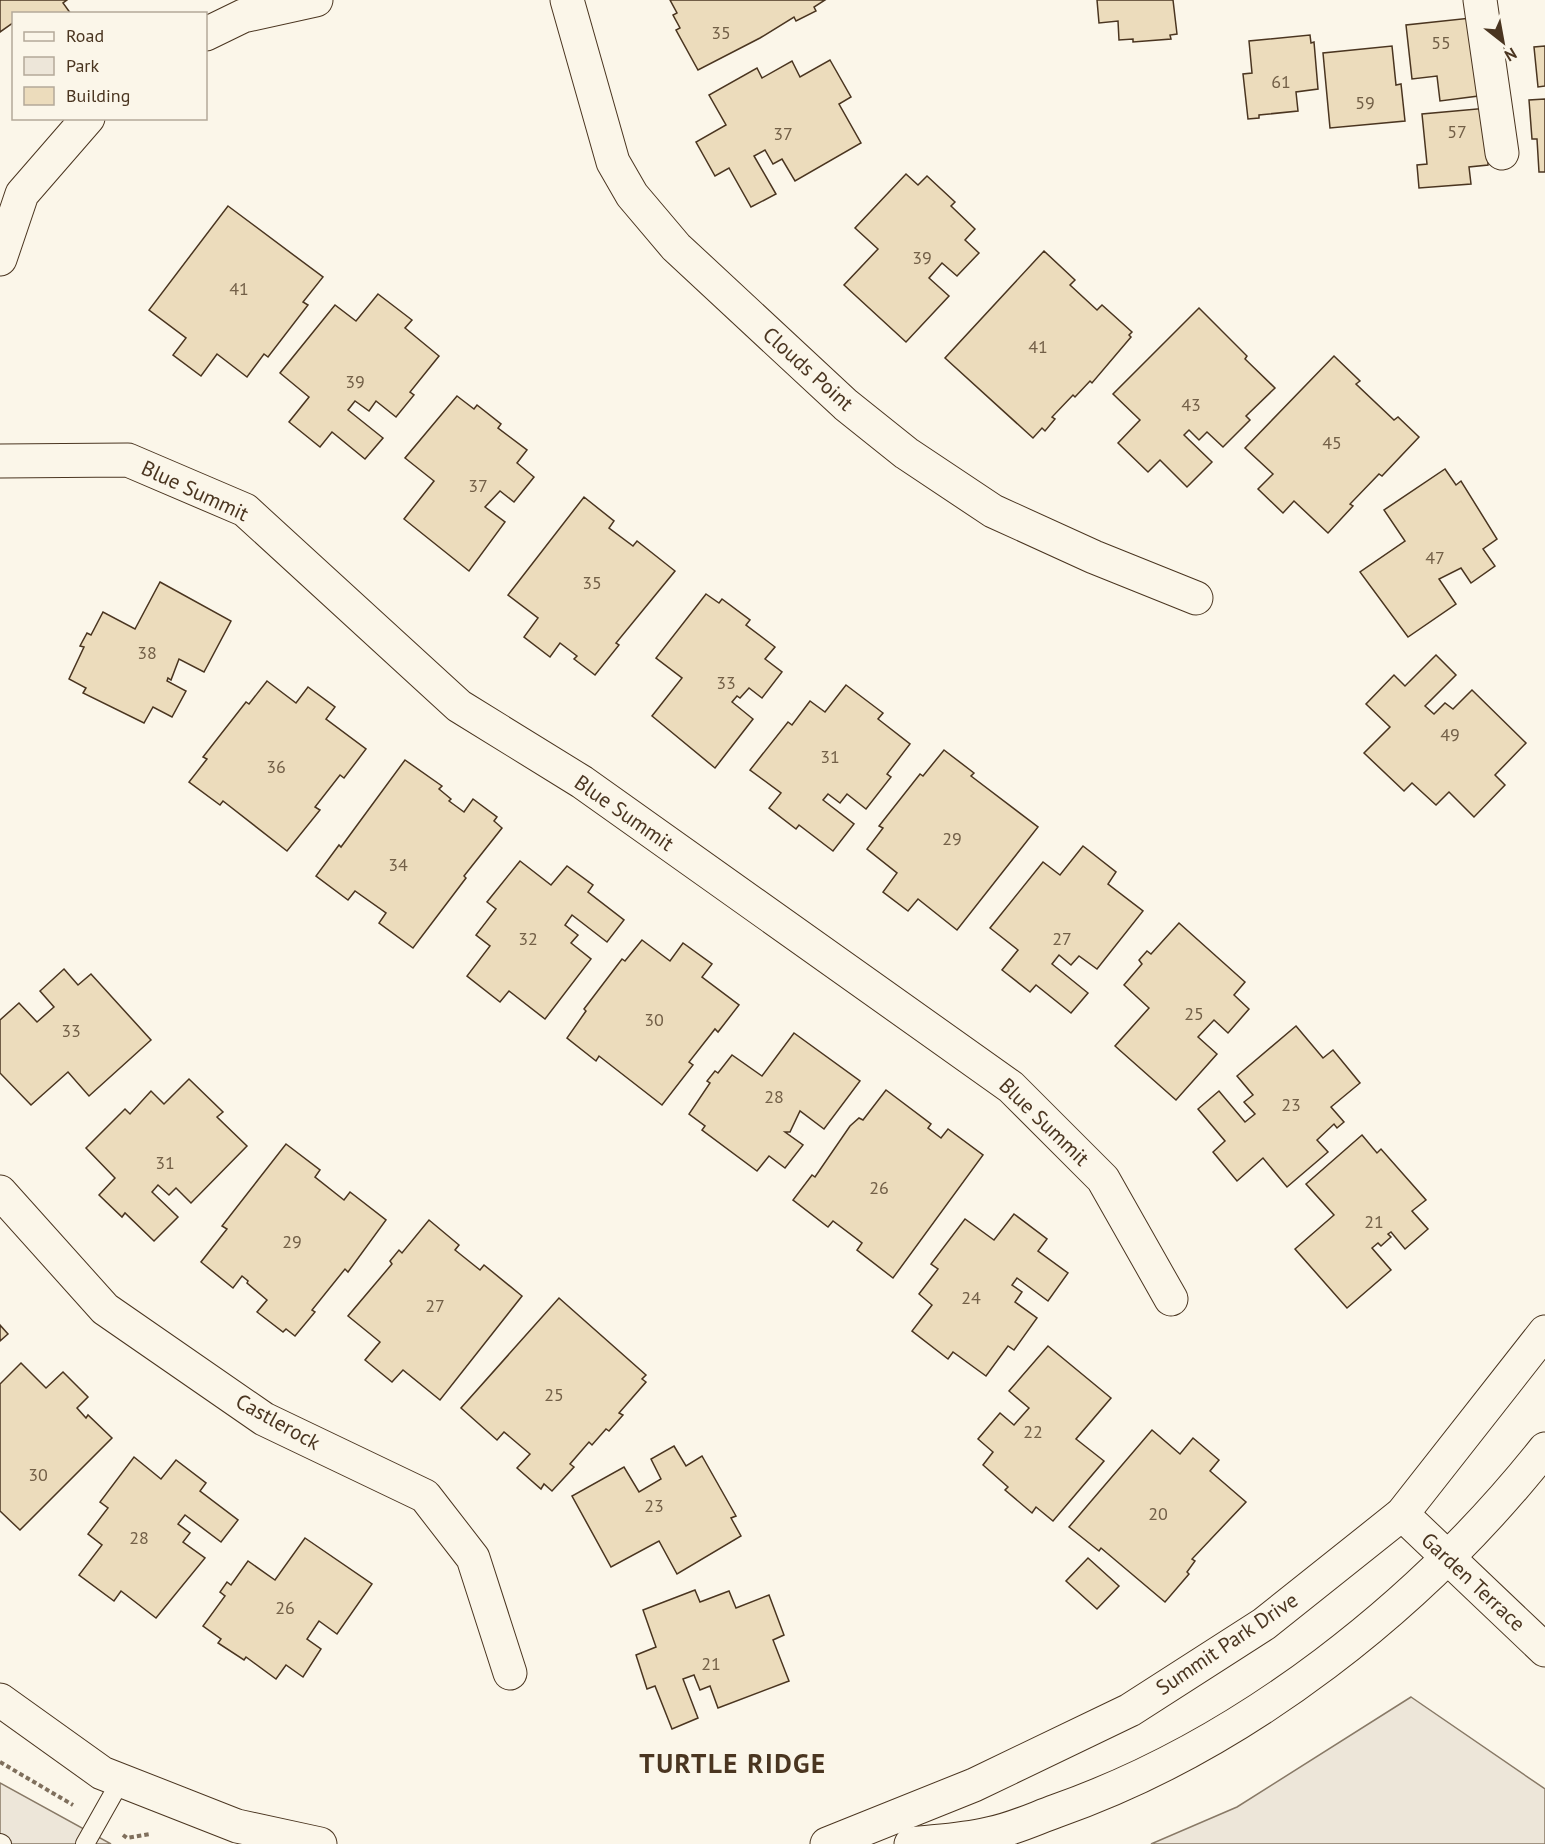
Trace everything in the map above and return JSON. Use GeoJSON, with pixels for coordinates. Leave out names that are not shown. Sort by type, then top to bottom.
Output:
{"type":"FeatureCollection","features":[{"type":"Feature","properties":{"kind":"street"},"geometry":{"type":"LineString","coordinates":[[207,34],[243,16],[316,0]]}},
{"type":"Feature","properties":{"kind":"street","name":"Clouds Point"},"geometry":{"type":"LineString","coordinates":[[567,0],[613,162],[632,195],[676,247],[846,405],[906,453],[993,511],[1196,598]]}},
{"type":"Feature","properties":{"kind":"street"},"geometry":{"type":"LineString","coordinates":[[1480,0],[1502,153]]}},
{"type":"Feature","properties":{"kind":"street"},"geometry":{"type":"LineString","coordinates":[[0,260],[22,194],[86,120]]}},
{"type":"Feature","properties":{"kind":"street","name":"Blue Summit"},"geometry":{"type":"LineString","coordinates":[[0,462],[128,460],[245,510],[459,706],[582,782],[1011,1086],[1103,1179],[1171,1299]]}},
{"type":"Feature","properties":{"kind":"street","name":"Castlerock"},"geometry":{"type":"LineString","coordinates":[[0,1192],[105,1309],[264,1419],[425,1496],[473,1558],[510,1673]]}},
{"type":"Feature","properties":{"kind":"street","name":"Summit Park Drive"},"geometry":{"type":"LineString","coordinates":[[827,1844],[974,1785],[1130,1710],[1264,1624],[1402,1514],[1545,1332]]}},
{"type":"Feature","properties":{"kind":"street"},"geometry":{"type":"LineString","coordinates":[[911,1844],[989,1834],[1101,1795],[1180,1755],[1264,1708],[1356,1639],[1447,1558],[1508,1495],[1545,1449]]}},
{"type":"Feature","properties":{"kind":"street","name":"Garden Terrace"},"geometry":{"type":"LineString","coordinates":[[1402,1514],[1545,1650]]}},
{"type":"Feature","properties":{"kind":"street"},"geometry":{"type":"LineString","coordinates":[[0,1700],[102,1773],[237,1826],[320,1844]]}},
{"type":"Feature","properties":{"kind":"lane"},"geometry":{"type":"LineString","coordinates":[[85,1844],[121,1780]]}},
{"type":"Feature","properties":{"kind":"green space"},"geometry":{"type":"Polygon","coordinates":[[[1411,1697],[1545,1789],[1545,1844],[1151,1844],[1237,1807],[1411,1697]]]}},
{"type":"Feature","properties":{"kind":"green space"},"geometry":{"type":"Polygon","coordinates":[[[0,1783],[111,1844],[0,1844],[0,1783]]]}},
{"type":"Feature","properties":{"kind":"building"},"geometry":{"type":"Polygon","coordinates":[[[0,0],[67,0],[63,3],[70,12],[12,12],[12,23],[0,32],[0,0]]]}},
{"type":"Feature","properties":{"kind":"building"},"geometry":{"type":"Polygon","coordinates":[[[670,0],[825,0],[814,7],[816,11],[796,21],[794,17],[760,38],[698,70],[676,30],[680,28],[673,15],[677,13],[670,0]]]}},
{"type":"Feature","properties":{"kind":"building"},"geometry":{"type":"Polygon","coordinates":[[[1097,0],[1173,0],[1177,34],[1170,35],[1171,39],[1133,42],[1133,39],[1119,40],[1118,21],[1099,23],[1097,0]]]}},
{"type":"Feature","properties":{"kind":"building"},"geometry":{"type":"Polygon","coordinates":[[[1471,18],[1486,95],[1440,101],[1437,76],[1412,79],[1406,25],[1471,18]]]}},
{"type":"Feature","properties":{"kind":"building"},"geometry":{"type":"Polygon","coordinates":[[[1310,35],[1311,43],[1314,42],[1318,89],[1296,92],[1298,111],[1259,115],[1259,118],[1248,119],[1243,74],[1252,73],[1249,41],[1310,35]]]}},
{"type":"Feature","properties":{"kind":"building"},"geometry":{"type":"Polygon","coordinates":[[[1392,46],[1396,85],[1401,84],[1405,121],[1330,128],[1323,53],[1392,46]]]}},
{"type":"Feature","properties":{"kind":"building"},"geometry":{"type":"Polygon","coordinates":[[[1545,46],[1545,86],[1538,87],[1534,47],[1545,46]]]}},
{"type":"Feature","properties":{"kind":"building"},"geometry":{"type":"Polygon","coordinates":[[[830,60],[851,97],[839,104],[861,143],[795,181],[782,159],[773,164],[765,150],[754,156],[776,194],[751,207],[729,168],[715,176],[696,142],[726,125],[709,95],[757,68],[762,78],[792,61],[800,77],[830,60]]]}},
{"type":"Feature","properties":{"kind":"building"},"geometry":{"type":"Polygon","coordinates":[[[1545,99],[1545,172],[1539,172],[1537,139],[1532,139],[1529,100],[1545,99]]]}},
{"type":"Feature","properties":{"kind":"building"},"geometry":{"type":"Polygon","coordinates":[[[1488,108],[1488,165],[1469,167],[1471,184],[1419,188],[1417,165],[1427,164],[1422,114],[1488,108]]]}},
{"type":"Feature","properties":{"kind":"building"},"geometry":{"type":"Polygon","coordinates":[[[906,174],[918,185],[927,176],[955,202],[951,206],[975,229],[965,240],[979,253],[957,276],[942,263],[929,278],[949,296],[906,342],[844,285],[878,249],[855,228],[906,174]]]}},
{"type":"Feature","properties":{"kind":"building"},"geometry":{"type":"Polygon","coordinates":[[[228,206],[323,277],[303,302],[308,305],[268,357],[264,354],[247,377],[217,354],[201,376],[173,355],[186,338],[149,310],[228,206]]]}},
{"type":"Feature","properties":{"kind":"building"},"geometry":{"type":"Polygon","coordinates":[[[1044,251],[1075,280],[1070,285],[1097,310],[1102,305],[1132,332],[1129,335],[1131,337],[1092,383],[1090,381],[1075,397],[1073,395],[1052,417],[1055,419],[1045,431],[1042,428],[1033,438],[945,358],[1044,251]]]}},
{"type":"Feature","properties":{"kind":"building"},"geometry":{"type":"Polygon","coordinates":[[[378,294],[412,320],[405,328],[439,356],[410,392],[414,395],[396,417],[376,401],[369,411],[355,401],[348,410],[383,438],[365,459],[332,432],[320,447],[289,422],[309,397],[280,373],[335,305],[356,321],[378,294]]]}},
{"type":"Feature","properties":{"kind":"building"},"geometry":{"type":"Polygon","coordinates":[[[1199,308],[1275,388],[1246,416],[1250,420],[1223,447],[1207,432],[1199,440],[1189,430],[1184,435],[1212,462],[1187,487],[1160,460],[1148,472],[1118,443],[1140,420],[1113,394],[1199,308]]]}},
{"type":"Feature","properties":{"kind":"building"},"geometry":{"type":"Polygon","coordinates":[[[1334,356],[1360,381],[1356,384],[1394,420],[1398,417],[1419,437],[1382,476],[1379,474],[1350,504],[1353,506],[1328,533],[1294,501],[1283,513],[1258,489],[1273,474],[1245,448],[1334,356]]]}},
{"type":"Feature","properties":{"kind":"building"},"geometry":{"type":"Polygon","coordinates":[[[457,396],[474,409],[477,405],[501,424],[498,428],[527,450],[517,463],[534,477],[514,502],[500,491],[485,507],[505,522],[469,571],[404,519],[434,481],[405,458],[457,396]]]}},
{"type":"Feature","properties":{"kind":"building"},"geometry":{"type":"Polygon","coordinates":[[[1445,469],[1456,485],[1461,481],[1497,539],[1483,549],[1495,566],[1471,583],[1461,568],[1439,579],[1456,604],[1408,637],[1360,572],[1405,541],[1384,510],[1445,469]]]}},
{"type":"Feature","properties":{"kind":"building"},"geometry":{"type":"Polygon","coordinates":[[[584,497],[614,521],[609,528],[633,546],[637,541],[675,571],[616,643],[619,645],[595,675],[574,659],[577,656],[560,643],[550,657],[524,637],[538,618],[508,595],[584,497]]]}},
{"type":"Feature","properties":{"kind":"building"},"geometry":{"type":"Polygon","coordinates":[[[160,582],[231,621],[204,672],[179,659],[171,680],[168,678],[167,681],[186,691],[172,717],[153,707],[144,723],[83,693],[86,688],[69,679],[84,647],[80,646],[87,633],[91,635],[103,612],[135,629],[160,582]]]}},
{"type":"Feature","properties":{"kind":"building"},"geometry":{"type":"Polygon","coordinates":[[[706,594],[719,603],[722,599],[750,620],[746,625],[775,647],[765,659],[782,672],[762,698],[749,688],[740,698],[737,696],[732,702],[753,719],[715,768],[652,716],[682,678],[656,658],[706,594]]]}},
{"type":"Feature","properties":{"kind":"building"},"geometry":{"type":"Polygon","coordinates":[[[1436,655],[1456,675],[1425,706],[1434,714],[1445,703],[1453,709],[1472,690],[1526,743],[1495,775],[1505,785],[1474,817],[1449,792],[1436,805],[1412,783],[1404,791],[1364,753],[1390,727],[1366,704],[1394,675],[1405,686],[1436,655]]]}},
{"type":"Feature","properties":{"kind":"building"},"geometry":{"type":"Polygon","coordinates":[[[267,681],[296,703],[308,687],[335,707],[326,719],[366,749],[344,778],[340,775],[315,807],[320,810],[287,851],[223,801],[220,805],[189,782],[207,759],[203,757],[246,702],[249,704],[267,681]]]}},
{"type":"Feature","properties":{"kind":"building"},"geometry":{"type":"Polygon","coordinates":[[[846,685],[883,713],[878,719],[910,744],[887,774],[891,777],[866,809],[847,794],[840,803],[828,794],[823,800],[854,824],[833,851],[799,825],[796,829],[769,808],[781,793],[750,770],[788,722],[792,725],[810,701],[825,712],[846,685]]]}},
{"type":"Feature","properties":{"kind":"building"},"geometry":{"type":"Polygon","coordinates":[[[944,750],[974,773],[971,776],[1038,827],[957,930],[918,899],[908,911],[883,892],[897,873],[867,849],[883,828],[879,826],[920,774],[923,776],[944,750]]]}},
{"type":"Feature","properties":{"kind":"building"},"geometry":{"type":"Polygon","coordinates":[[[405,760],[442,786],[439,789],[451,799],[449,801],[464,812],[473,799],[497,817],[494,821],[502,828],[464,876],[466,878],[413,948],[379,923],[386,913],[355,891],[348,900],[316,876],[339,845],[341,847],[405,760]]]}},
{"type":"Feature","properties":{"kind":"building"},"geometry":{"type":"Polygon","coordinates":[[[1083,846],[1116,872],[1108,884],[1143,911],[1097,969],[1079,956],[1071,965],[1059,955],[1052,964],[1088,993],[1071,1013],[1036,985],[1030,992],[1002,970],[1018,950],[990,928],[1043,862],[1060,875],[1083,846]]]}},
{"type":"Feature","properties":{"kind":"building"},"geometry":{"type":"Polygon","coordinates":[[[520,861],[551,885],[567,866],[593,885],[588,892],[624,920],[607,942],[572,915],[565,925],[578,935],[571,943],[591,959],[545,1019],[509,991],[500,1002],[467,976],[490,946],[476,935],[496,909],[487,902],[520,861]]]}},
{"type":"Feature","properties":{"kind":"building"},"geometry":{"type":"Polygon","coordinates":[[[1179,923],[1245,982],[1234,995],[1249,1009],[1228,1033],[1214,1020],[1198,1037],[1217,1054],[1176,1100],[1115,1046],[1149,1008],[1124,985],[1142,964],[1139,960],[1147,951],[1151,954],[1179,923]]]}},
{"type":"Feature","properties":{"kind":"building"},"geometry":{"type":"Polygon","coordinates":[[[642,940],[670,961],[683,943],[712,964],[702,977],[739,1005],[718,1032],[715,1029],[689,1062],[693,1065],[662,1105],[599,1056],[596,1061],[567,1038],[586,1011],[584,1009],[622,959],[625,961],[642,940]]]}},
{"type":"Feature","properties":{"kind":"building"},"geometry":{"type":"Polygon","coordinates":[[[64,969],[78,985],[91,974],[151,1040],[89,1096],[68,1072],[31,1105],[0,1073],[0,1020],[19,1003],[37,1022],[54,1007],[40,991],[64,969]]]}},
{"type":"Feature","properties":{"kind":"building"},"geometry":{"type":"Polygon","coordinates":[[[1296,1026],[1323,1058],[1333,1050],[1360,1083],[1331,1107],[1344,1122],[1337,1128],[1334,1124],[1317,1140],[1328,1152],[1287,1187],[1263,1158],[1237,1181],[1213,1152],[1225,1141],[1198,1109],[1219,1091],[1245,1122],[1255,1114],[1244,1102],[1253,1095],[1237,1076],[1296,1026]]]}},
{"type":"Feature","properties":{"kind":"building"},"geometry":{"type":"Polygon","coordinates":[[[794,1033],[860,1081],[824,1129],[800,1111],[790,1132],[785,1132],[803,1145],[785,1168],[769,1156],[757,1171],[702,1130],[705,1126],[689,1114],[710,1083],[707,1081],[715,1071],[718,1073],[732,1055],[762,1076],[794,1033]]]}},
{"type":"Feature","properties":{"kind":"building"},"geometry":{"type":"Polygon","coordinates":[[[189,1079],[223,1112],[217,1117],[247,1146],[191,1203],[176,1188],[169,1195],[158,1185],[152,1192],[178,1217],[154,1241],[125,1213],[122,1217],[99,1195],[115,1178],[86,1148],[125,1109],[130,1114],[151,1091],[164,1104],[189,1079]]]}},
{"type":"Feature","properties":{"kind":"building"},"geometry":{"type":"Polygon","coordinates":[[[886,1090],[931,1124],[928,1128],[941,1138],[948,1129],[983,1155],[893,1278],[857,1250],[862,1243],[833,1221],[828,1227],[793,1200],[812,1175],[815,1177],[850,1126],[859,1118],[863,1120],[886,1090]]]}},
{"type":"Feature","properties":{"kind":"building"},"geometry":{"type":"Polygon","coordinates":[[[1362,1135],[1377,1153],[1381,1149],[1426,1200],[1412,1211],[1428,1229],[1405,1249],[1391,1232],[1388,1234],[1391,1237],[1381,1246],[1378,1243],[1372,1248],[1391,1270],[1347,1308],[1295,1249],[1334,1215],[1306,1184],[1362,1135]]]}},
{"type":"Feature","properties":{"kind":"building"},"geometry":{"type":"Polygon","coordinates":[[[286,1144],[320,1170],[315,1177],[344,1200],[350,1192],[386,1220],[348,1272],[345,1269],[312,1310],[315,1312],[295,1336],[286,1329],[283,1332],[257,1312],[267,1300],[242,1276],[233,1288],[201,1262],[227,1229],[222,1226],[286,1144]]]}},
{"type":"Feature","properties":{"kind":"building"},"geometry":{"type":"Polygon","coordinates":[[[1014,1214],[1047,1239],[1038,1251],[1068,1273],[1048,1301],[1017,1278],[1012,1285],[1022,1292],[1015,1302],[1037,1318],[1014,1350],[1008,1346],[986,1376],[953,1352],[948,1359],[912,1331],[932,1305],[919,1294],[938,1269],[931,1264],[965,1219],[994,1240],[1014,1214]]]}},
{"type":"Feature","properties":{"kind":"building"},"geometry":{"type":"Polygon","coordinates":[[[429,1220],[459,1245],[455,1250],[480,1270],[484,1265],[522,1296],[440,1400],[403,1370],[392,1382],[365,1360],[380,1342],[348,1316],[392,1264],[390,1261],[399,1250],[402,1253],[429,1220]]]}},
{"type":"Feature","properties":{"kind":"building"},"geometry":{"type":"Polygon","coordinates":[[[559,1298],[646,1375],[642,1379],[646,1382],[619,1413],[623,1415],[592,1445],[589,1442],[570,1464],[574,1467],[552,1491],[544,1484],[541,1489],[517,1468],[530,1454],[504,1432],[497,1440],[461,1408],[559,1298]]]}},
{"type":"Feature","properties":{"kind":"building"},"geometry":{"type":"Polygon","coordinates":[[[0,1325],[8,1334],[0,1341],[0,1325]]]}},
{"type":"Feature","properties":{"kind":"building"},"geometry":{"type":"Polygon","coordinates":[[[1048,1346],[1111,1398],[1076,1439],[1104,1461],[1053,1521],[1036,1507],[1032,1513],[1005,1490],[1008,1487],[983,1465],[993,1452],[978,1439],[1000,1413],[1014,1425],[1029,1408],[1009,1391],[1048,1346]]]}},
{"type":"Feature","properties":{"kind":"building"},"geometry":{"type":"Polygon","coordinates":[[[21,1363],[46,1388],[63,1372],[88,1397],[77,1408],[86,1418],[88,1415],[112,1438],[20,1530],[0,1511],[0,1384],[21,1363]]]}},
{"type":"Feature","properties":{"kind":"building"},"geometry":{"type":"Polygon","coordinates":[[[1152,1430],[1180,1454],[1193,1438],[1219,1460],[1210,1471],[1246,1502],[1192,1559],[1195,1561],[1187,1572],[1189,1574],[1165,1602],[1101,1548],[1099,1551],[1069,1527],[1152,1430]]]}},
{"type":"Feature","properties":{"kind":"building"},"geometry":{"type":"Polygon","coordinates":[[[674,1446],[686,1466],[702,1456],[736,1516],[731,1518],[741,1536],[677,1574],[659,1541],[611,1567],[572,1496],[624,1467],[639,1492],[661,1479],[651,1459],[674,1446]]]}},
{"type":"Feature","properties":{"kind":"building"},"geometry":{"type":"Polygon","coordinates":[[[134,1457],[161,1479],[176,1460],[206,1483],[200,1491],[238,1520],[221,1542],[185,1515],[178,1524],[190,1533],[183,1542],[205,1558],[156,1618],[121,1591],[114,1601],[79,1575],[102,1545],[88,1534],[108,1508],[100,1502],[134,1457]]]}},
{"type":"Feature","properties":{"kind":"building"},"geometry":{"type":"Polygon","coordinates":[[[305,1538],[372,1584],[337,1634],[319,1621],[307,1639],[321,1649],[303,1677],[286,1665],[276,1679],[246,1657],[244,1660],[218,1643],[221,1639],[203,1626],[225,1596],[220,1592],[227,1582],[231,1585],[248,1561],[275,1580],[305,1538]]]}},
{"type":"Feature","properties":{"kind":"building"},"geometry":{"type":"Polygon","coordinates":[[[1088,1558],[1119,1586],[1097,1609],[1066,1581],[1088,1558]]]}},
{"type":"Feature","properties":{"kind":"building"},"geometry":{"type":"Polygon","coordinates":[[[695,1590],[700,1602],[729,1591],[736,1608],[769,1595],[784,1635],[773,1640],[789,1681],[718,1708],[710,1686],[700,1690],[694,1675],[683,1679],[698,1718],[672,1729],[655,1686],[647,1689],[636,1655],[656,1647],[643,1610],[695,1590]]]}},
{"type":"Feature","properties":{"kind":"district","name":"TURTLE RIDGE"},"geometry":{"type":"Point","coordinates":[733,1764]}}]}
